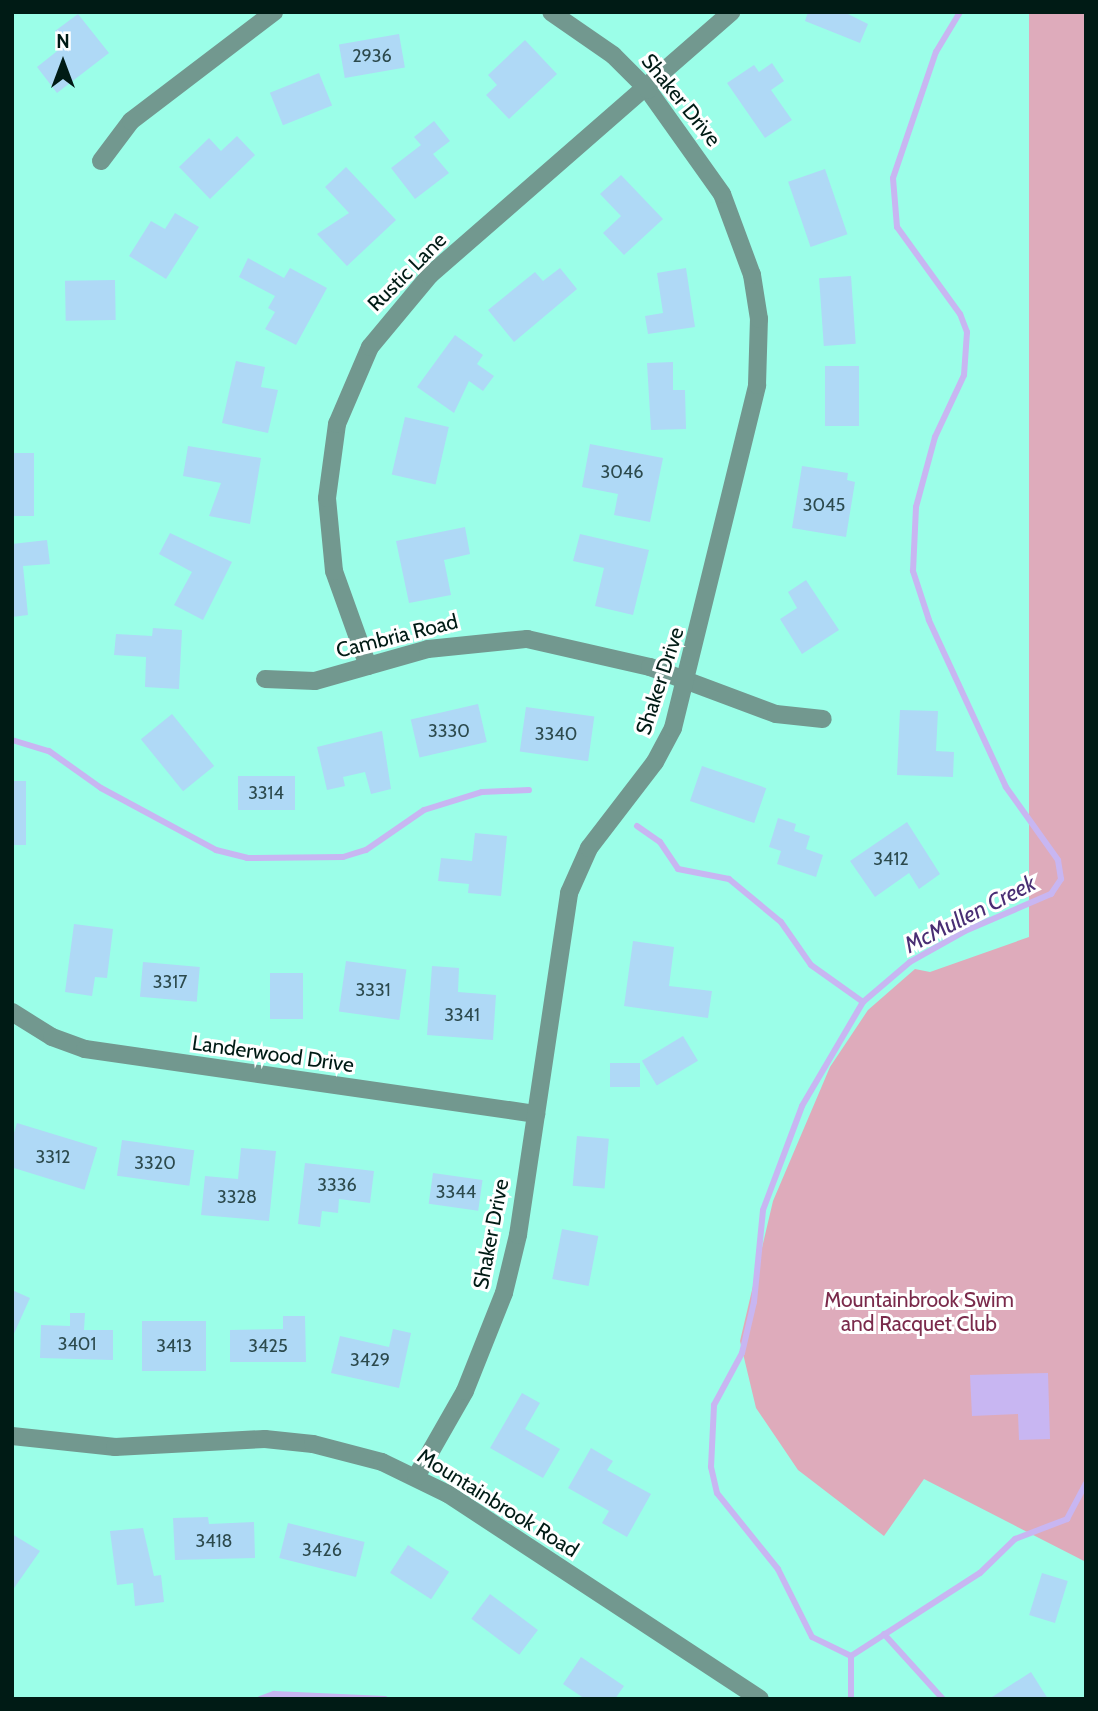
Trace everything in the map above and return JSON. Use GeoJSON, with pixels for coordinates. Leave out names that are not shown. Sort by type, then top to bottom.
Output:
{"type":"FeatureCollection","features":[{"type":"Feature","properties":{"kind":"street"},"geometry":{"type":"LineString","coordinates":[[100,161],[131,121],[274,12]]}},
{"type":"Feature","properties":{"kind":"street","name":"Shaker Drive"},"geometry":{"type":"LineString","coordinates":[[416,1477],[466,1391],[498,1312],[518,1235],[574,877],[597,834],[655,762],[687,680],[754,407],[759,318],[752,275],[722,194],[648,89],[604,47],[551,12]]}},
{"type":"Feature","properties":{"kind":"street","name":"Rustic Lane"},"geometry":{"type":"LineString","coordinates":[[368,666],[346,611],[328,538],[330,457],[351,384],[387,321],[430,275],[648,89],[731,12]]}},
{"type":"Feature","properties":{"kind":"street","name":"Cambria Road"},"geometry":{"type":"LineString","coordinates":[[265,680],[302,683],[469,640],[527,639],[589,649],[687,680],[776,714],[823,719]]}},
{"type":"Feature","properties":{"kind":"street","name":"Landerwood Drive"},"geometry":{"type":"LineString","coordinates":[[12,1012],[52,1037],[85,1049],[536,1114]]}},
{"type":"Feature","properties":{"kind":"street","name":"Mountainbrook Road"},"geometry":{"type":"LineString","coordinates":[[12,1436],[115,1447],[244,1439],[313,1444],[416,1477],[760,1699]]}},
{"type":"Feature","properties":{"kind":"green space","name":"Mountainbrook Swim and Racquet Club"},"geometry":{"type":"Polygon","coordinates":[[[1029,12],[1086,12],[1086,1562],[924,1479],[884,1536],[798,1470],[756,1408],[740,1341],[773,1201],[830,1067],[868,1010],[915,969],[930,972],[1029,937],[1029,12]]]}},
{"type":"Feature","properties":{"kind":"shaded area"},"geometry":{"type":"Polygon","coordinates":[[[1048,1373],[1050,1439],[1019,1440],[1018,1414],[972,1416],[970,1375],[1048,1373]]]}},
{"type":"Feature","properties":{"kind":"building"},"geometry":{"type":"Polygon","coordinates":[[[808,12],[844,12],[868,24],[860,43],[805,21],[808,12]]]}},
{"type":"Feature","properties":{"kind":"building"},"geometry":{"type":"Polygon","coordinates":[[[78,14],[109,53],[57,93],[37,67],[66,44],[55,31],[78,14]]]}},
{"type":"Feature","properties":{"kind":"building"},"geometry":{"type":"Polygon","coordinates":[[[399,34],[405,67],[345,78],[339,45],[399,34]]]}},
{"type":"Feature","properties":{"kind":"building"},"geometry":{"type":"Polygon","coordinates":[[[525,40],[557,74],[509,119],[486,95],[497,85],[488,75],[525,40]]]}},
{"type":"Feature","properties":{"kind":"building"},"geometry":{"type":"Polygon","coordinates":[[[772,63],[784,81],[771,90],[792,120],[765,138],[727,83],[754,65],[759,72],[772,63]]]}},
{"type":"Feature","properties":{"kind":"building"},"geometry":{"type":"Polygon","coordinates":[[[319,73],[332,105],[283,125],[270,93],[319,73]]]}},
{"type":"Feature","properties":{"kind":"building"},"geometry":{"type":"Polygon","coordinates":[[[434,121],[450,141],[433,154],[449,173],[415,199],[391,168],[421,145],[414,137],[434,121]]]}},
{"type":"Feature","properties":{"kind":"building"},"geometry":{"type":"Polygon","coordinates":[[[237,136],[255,155],[210,199],[179,167],[209,138],[221,151],[237,136]]]}},
{"type":"Feature","properties":{"kind":"building"},"geometry":{"type":"Polygon","coordinates":[[[346,167],[396,220],[347,266],[317,234],[349,213],[325,187],[346,167]]]}},
{"type":"Feature","properties":{"kind":"building"},"geometry":{"type":"Polygon","coordinates":[[[825,169],[847,234],[811,247],[788,182],[825,169]]]}},
{"type":"Feature","properties":{"kind":"building"},"geometry":{"type":"Polygon","coordinates":[[[621,175],[663,219],[624,255],[603,233],[621,216],[600,194],[621,175]]]}},
{"type":"Feature","properties":{"kind":"building"},"geometry":{"type":"Polygon","coordinates":[[[175,213],[199,227],[166,279],[129,256],[151,221],[165,229],[175,213]]]}},
{"type":"Feature","properties":{"kind":"building"},"geometry":{"type":"Polygon","coordinates":[[[248,258],[284,278],[290,268],[327,288],[296,345],[265,329],[275,312],[268,308],[275,296],[239,277],[248,258]]]}},
{"type":"Feature","properties":{"kind":"building"},"geometry":{"type":"Polygon","coordinates":[[[560,268],[577,289],[514,342],[488,310],[535,272],[543,281],[560,268]]]}},
{"type":"Feature","properties":{"kind":"building"},"geometry":{"type":"Polygon","coordinates":[[[686,268],[695,327],[648,334],[645,316],[663,313],[657,273],[686,268]]]}},
{"type":"Feature","properties":{"kind":"building"},"geometry":{"type":"Polygon","coordinates":[[[851,276],[856,344],[824,346],[819,278],[851,276]]]}},
{"type":"Feature","properties":{"kind":"building"},"geometry":{"type":"Polygon","coordinates":[[[115,280],[116,320],[66,321],[65,281],[115,280]]]}},
{"type":"Feature","properties":{"kind":"building"},"geometry":{"type":"Polygon","coordinates":[[[455,335],[483,355],[477,364],[494,376],[483,391],[469,381],[454,413],[417,387],[455,335]]]}},
{"type":"Feature","properties":{"kind":"building"},"geometry":{"type":"Polygon","coordinates":[[[236,361],[265,367],[261,387],[278,390],[268,433],[222,423],[236,361]]]}},
{"type":"Feature","properties":{"kind":"building"},"geometry":{"type":"Polygon","coordinates":[[[673,362],[673,390],[685,390],[686,429],[651,430],[647,363],[673,362]]]}},
{"type":"Feature","properties":{"kind":"building"},"geometry":{"type":"Polygon","coordinates":[[[825,366],[859,366],[859,426],[825,426],[825,366]]]}},
{"type":"Feature","properties":{"kind":"building"},"geometry":{"type":"Polygon","coordinates":[[[405,417],[449,427],[436,485],[392,474],[405,417]]]}},
{"type":"Feature","properties":{"kind":"building"},"geometry":{"type":"Polygon","coordinates":[[[590,444],[663,458],[650,522],[614,515],[618,494],[582,487],[590,444]]]}},
{"type":"Feature","properties":{"kind":"building"},"geometry":{"type":"Polygon","coordinates":[[[188,446],[261,458],[250,524],[209,516],[221,483],[183,476],[188,446]]]}},
{"type":"Feature","properties":{"kind":"building"},"geometry":{"type":"Polygon","coordinates":[[[12,453],[34,453],[34,516],[12,516],[12,453]]]}},
{"type":"Feature","properties":{"kind":"building"},"geometry":{"type":"Polygon","coordinates":[[[802,466],[848,473],[847,480],[855,482],[846,537],[792,528],[802,466]]]}},
{"type":"Feature","properties":{"kind":"building"},"geometry":{"type":"Polygon","coordinates":[[[465,527],[470,554],[444,560],[451,595],[409,603],[396,541],[465,527]]]}},
{"type":"Feature","properties":{"kind":"building"},"geometry":{"type":"Polygon","coordinates":[[[170,533],[232,562],[203,620],[174,605],[192,572],[159,554],[170,533]]]}},
{"type":"Feature","properties":{"kind":"building"},"geometry":{"type":"Polygon","coordinates":[[[580,534],[649,550],[633,615],[595,606],[604,568],[573,561],[580,534]]]}},
{"type":"Feature","properties":{"kind":"building"},"geometry":{"type":"Polygon","coordinates":[[[47,540],[50,564],[23,566],[28,615],[12,617],[12,544],[47,540]]]}},
{"type":"Feature","properties":{"kind":"building"},"geometry":{"type":"Polygon","coordinates":[[[806,580],[839,630],[802,654],[780,619],[797,608],[788,592],[806,580]]]}},
{"type":"Feature","properties":{"kind":"building"},"geometry":{"type":"Polygon","coordinates":[[[153,628],[182,630],[179,689],[145,687],[146,657],[114,655],[116,634],[152,636],[153,628]]]}},
{"type":"Feature","properties":{"kind":"building"},"geometry":{"type":"Polygon","coordinates":[[[478,704],[487,742],[420,758],[411,720],[478,704]]]}},
{"type":"Feature","properties":{"kind":"building"},"geometry":{"type":"Polygon","coordinates":[[[526,707],[594,717],[588,761],[520,752],[526,707]]]}},
{"type":"Feature","properties":{"kind":"building"},"geometry":{"type":"Polygon","coordinates":[[[900,710],[938,711],[936,751],[954,752],[953,777],[897,775],[900,710]]]}},
{"type":"Feature","properties":{"kind":"building"},"geometry":{"type":"Polygon","coordinates":[[[172,714],[214,766],[183,791],[141,739],[172,714]]]}},
{"type":"Feature","properties":{"kind":"building"},"geometry":{"type":"Polygon","coordinates":[[[382,731],[391,789],[371,794],[365,772],[343,777],[345,786],[327,790],[317,747],[382,731]]]}},
{"type":"Feature","properties":{"kind":"building"},"geometry":{"type":"Polygon","coordinates":[[[702,766],[766,788],[754,823],[690,801],[702,766]]]}},
{"type":"Feature","properties":{"kind":"building"},"geometry":{"type":"Polygon","coordinates":[[[238,776],[295,776],[295,810],[238,810],[238,776]]]}},
{"type":"Feature","properties":{"kind":"building"},"geometry":{"type":"Polygon","coordinates":[[[12,781],[26,781],[26,845],[12,845],[12,781]]]}},
{"type":"Feature","properties":{"kind":"building"},"geometry":{"type":"Polygon","coordinates":[[[778,818],[796,824],[794,831],[810,836],[806,849],[823,855],[816,877],[777,864],[781,851],[769,847],[778,818]]]}},
{"type":"Feature","properties":{"kind":"building"},"geometry":{"type":"Polygon","coordinates":[[[907,822],[940,874],[919,889],[909,873],[875,897],[850,861],[907,822]]]}},
{"type":"Feature","properties":{"kind":"building"},"geometry":{"type":"Polygon","coordinates":[[[475,833],[507,836],[501,896],[468,893],[469,884],[438,881],[441,858],[472,861],[475,833]]]}},
{"type":"Feature","properties":{"kind":"building"},"geometry":{"type":"Polygon","coordinates":[[[74,924],[113,929],[107,978],[95,977],[92,996],[65,992],[74,924]]]}},
{"type":"Feature","properties":{"kind":"building"},"geometry":{"type":"Polygon","coordinates":[[[633,941],[674,947],[669,986],[712,991],[708,1018],[624,1006],[633,941]]]}},
{"type":"Feature","properties":{"kind":"building"},"geometry":{"type":"Polygon","coordinates":[[[346,961],[406,969],[399,1020],[339,1012],[346,961]]]}},
{"type":"Feature","properties":{"kind":"building"},"geometry":{"type":"Polygon","coordinates":[[[143,962],[200,967],[197,1002],[140,997],[143,962]]]}},
{"type":"Feature","properties":{"kind":"building"},"geometry":{"type":"Polygon","coordinates":[[[432,966],[459,968],[458,992],[496,995],[493,1040],[427,1035],[432,966]]]}},
{"type":"Feature","properties":{"kind":"building"},"geometry":{"type":"Polygon","coordinates":[[[270,973],[303,973],[303,1019],[270,1019],[270,973]]]}},
{"type":"Feature","properties":{"kind":"building"},"geometry":{"type":"Polygon","coordinates":[[[683,1036],[698,1061],[657,1086],[642,1061],[683,1036]]]}},
{"type":"Feature","properties":{"kind":"building"},"geometry":{"type":"Polygon","coordinates":[[[610,1063],[640,1063],[640,1087],[610,1087],[610,1063]]]}},
{"type":"Feature","properties":{"kind":"building"},"geometry":{"type":"Polygon","coordinates":[[[17,1123],[97,1148],[84,1190],[12,1167],[12,1139],[17,1123]]]}},
{"type":"Feature","properties":{"kind":"building"},"geometry":{"type":"Polygon","coordinates":[[[577,1136],[609,1139],[605,1189],[573,1186],[577,1136]]]}},
{"type":"Feature","properties":{"kind":"building"},"geometry":{"type":"Polygon","coordinates":[[[122,1140],[194,1150],[189,1186],[117,1176],[122,1140]]]}},
{"type":"Feature","properties":{"kind":"building"},"geometry":{"type":"Polygon","coordinates":[[[241,1148],[276,1151],[269,1221],[201,1215],[205,1176],[238,1179],[241,1148]]]}},
{"type":"Feature","properties":{"kind":"building"},"geometry":{"type":"Polygon","coordinates":[[[305,1163],[374,1171],[370,1203],[339,1199],[338,1213],[322,1211],[320,1227],[298,1224],[305,1163]]]}},
{"type":"Feature","properties":{"kind":"building"},"geometry":{"type":"Polygon","coordinates":[[[433,1173],[483,1180],[478,1211],[429,1204],[433,1173]]]}},
{"type":"Feature","properties":{"kind":"building"},"geometry":{"type":"Polygon","coordinates":[[[562,1229],[598,1236],[589,1286],[552,1279],[562,1229]]]}},
{"type":"Feature","properties":{"kind":"building"},"geometry":{"type":"Polygon","coordinates":[[[12,1290],[30,1298],[12,1338],[12,1290]]]}},
{"type":"Feature","properties":{"kind":"building"},"geometry":{"type":"Polygon","coordinates":[[[70,1313],[85,1313],[84,1330],[113,1330],[113,1360],[40,1358],[41,1325],[70,1326],[70,1313]]]}},
{"type":"Feature","properties":{"kind":"building"},"geometry":{"type":"Polygon","coordinates":[[[283,1316],[305,1316],[306,1362],[230,1362],[230,1330],[283,1329],[283,1316]]]}},
{"type":"Feature","properties":{"kind":"building"},"geometry":{"type":"Polygon","coordinates":[[[142,1321],[206,1321],[206,1371],[142,1371],[142,1321]]]}},
{"type":"Feature","properties":{"kind":"building"},"geometry":{"type":"Polygon","coordinates":[[[393,1329],[411,1333],[399,1388],[331,1373],[340,1336],[389,1347],[393,1329]]]}},
{"type":"Feature","properties":{"kind":"building"},"geometry":{"type":"Polygon","coordinates":[[[522,1393],[540,1403],[525,1429],[560,1449],[543,1478],[490,1448],[522,1393]]]}},
{"type":"Feature","properties":{"kind":"building"},"geometry":{"type":"Polygon","coordinates":[[[591,1448],[613,1461],[607,1470],[651,1494],[627,1537],[602,1523],[609,1511],[568,1488],[591,1448]]]}},
{"type":"Feature","properties":{"kind":"building"},"geometry":{"type":"Polygon","coordinates":[[[208,1517],[209,1524],[254,1522],[255,1558],[175,1560],[173,1518],[208,1517]]]}},
{"type":"Feature","properties":{"kind":"building"},"geometry":{"type":"Polygon","coordinates":[[[288,1523],[365,1542],[356,1577],[279,1558],[288,1523]]]}},
{"type":"Feature","properties":{"kind":"building"},"geometry":{"type":"Polygon","coordinates":[[[143,1528],[154,1576],[161,1575],[164,1602],[135,1606],[133,1583],[117,1585],[110,1531],[143,1528]]]}},
{"type":"Feature","properties":{"kind":"building"},"geometry":{"type":"Polygon","coordinates":[[[12,1534],[40,1551],[12,1591],[12,1534]]]}},
{"type":"Feature","properties":{"kind":"building"},"geometry":{"type":"Polygon","coordinates":[[[408,1545],[449,1572],[431,1599],[390,1573],[408,1545]]]}},
{"type":"Feature","properties":{"kind":"building"},"geometry":{"type":"Polygon","coordinates":[[[1042,1573],[1068,1581],[1055,1623],[1029,1615],[1042,1573]]]}},
{"type":"Feature","properties":{"kind":"building"},"geometry":{"type":"Polygon","coordinates":[[[490,1594],[538,1630],[519,1655],[471,1619],[490,1594]]]}},
{"type":"Feature","properties":{"kind":"building"},"geometry":{"type":"Polygon","coordinates":[[[581,1657],[624,1686],[615,1699],[585,1699],[563,1684],[581,1657]]]}},
{"type":"Feature","properties":{"kind":"building"},"geometry":{"type":"Polygon","coordinates":[[[1031,1672],[1048,1699],[989,1699],[1031,1672]]]}},
{"type":"Feature","properties":{"kind":"waterway","name":"McMullen Creek"},"geometry":{"type":"LineString","coordinates":[[851,1656],[812,1637],[778,1569],[717,1493],[711,1467],[714,1405],[742,1353],[754,1302],[763,1210],[802,1106],[863,1002],[910,962],[965,931],[1051,894],[1061,879],[1058,860],[1006,787],[929,620],[913,571],[916,507],[935,437],[964,375],[967,332],[960,314],[897,227],[893,178],[936,52],[960,12]]}},
{"type":"Feature","properties":{"kind":"waterway"},"geometry":{"type":"LineString","coordinates":[[12,740],[49,751],[101,788],[216,850],[247,858],[343,857],[366,850],[424,810],[482,792],[529,790]]}},
{"type":"Feature","properties":{"kind":"waterway"},"geometry":{"type":"LineString","coordinates":[[637,826],[660,842],[678,869],[729,879],[781,922],[811,965],[863,1002]]}},
{"type":"Feature","properties":{"kind":"waterway"},"geometry":{"type":"LineString","coordinates":[[851,1656],[980,1573],[1015,1539],[1067,1519],[1086,1484]]}},
{"type":"Feature","properties":{"kind":"waterway"},"geometry":{"type":"LineString","coordinates":[[884,1634],[943,1699]]}},
{"type":"Feature","properties":{"kind":"waterway","name":"McMullen Creek"},"geometry":{"type":"LineString","coordinates":[[851,1656],[851,1699]]}},
{"type":"Feature","properties":{"kind":"waterway","name":"McMullen Creek"},"geometry":{"type":"LineString","coordinates":[[260,1699],[274,1694],[385,1699]]}}]}
